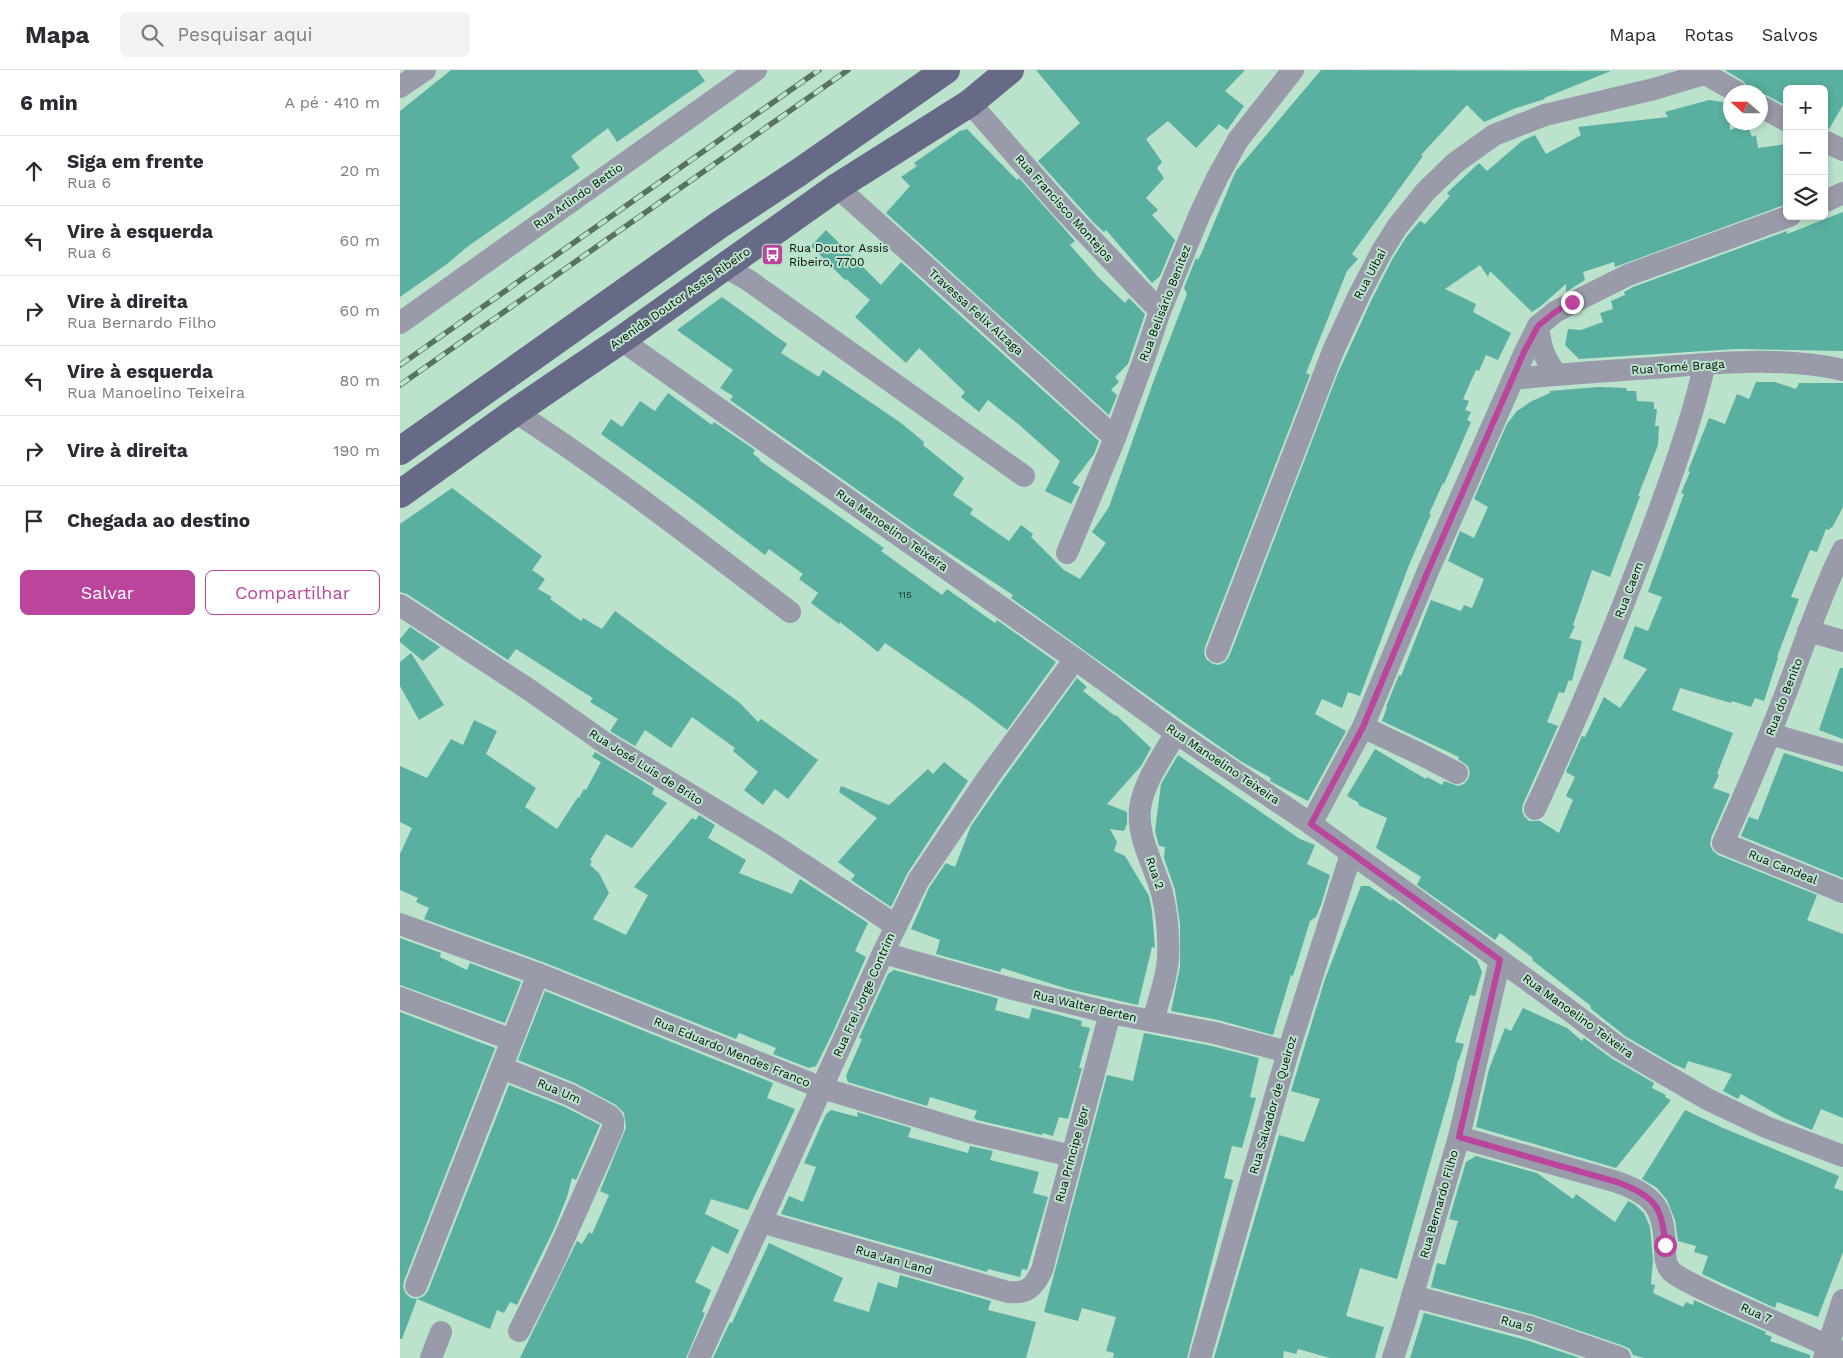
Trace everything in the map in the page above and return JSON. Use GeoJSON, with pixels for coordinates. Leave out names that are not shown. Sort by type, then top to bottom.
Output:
{"type":"FeatureCollection","features":[{"type":"Feature","properties":{"kind":"main road"},"geometry":{"type":"LineString","coordinates":[[400,451],[718,225],[798,173],[946,70]]}},
{"type":"Feature","properties":{"kind":"main road","name":"Avenida Doutor Assis Ribeiro"},"geometry":{"type":"LineString","coordinates":[[400,494],[837,187],[970,103],[1010,70]]}},
{"type":"Feature","properties":{"kind":"street"},"geometry":{"type":"LineString","coordinates":[[400,87],[425,70]]}},
{"type":"Feature","properties":{"kind":"street","name":"Rua Arlindo Bettio"},"geometry":{"type":"LineString","coordinates":[[400,323],[756,70]]}},
{"type":"Feature","properties":{"kind":"street","name":"Rua Belisário Benitez"},"geometry":{"type":"LineString","coordinates":[[1067,553],[1114,438],[1143,362],[1160,310],[1199,216],[1238,140],[1293,70]]}},
{"type":"Feature","properties":{"kind":"street"},"geometry":{"type":"LineString","coordinates":[[1701,72],[1724,85]]}},
{"type":"Feature","properties":{"kind":"street","name":"Rua Uibai"},"geometry":{"type":"LineString","coordinates":[[1217,652],[1333,351],[1382,250],[1397,227],[1425,192],[1454,164],[1494,135],[1545,115],[1654,89],[1701,72]]}},
{"type":"Feature","properties":{"kind":"street","name":"Rua Francisco Montejos"},"geometry":{"type":"LineString","coordinates":[[970,103],[1063,209],[1160,310]]}},
{"type":"Feature","properties":{"kind":"street"},"geometry":{"type":"LineString","coordinates":[[1768,110],[1783,119]]}},
{"type":"Feature","properties":{"kind":"street"},"geometry":{"type":"LineString","coordinates":[[1828,142],[1843,150]]}},
{"type":"Feature","properties":{"kind":"street","name":"Travessa Felix Alzaga"},"geometry":{"type":"LineString","coordinates":[[837,187],[1114,438]]}},
{"type":"Feature","properties":{"kind":"street"},"geometry":{"type":"LineString","coordinates":[[1828,200],[1843,193]]}},
{"type":"Feature","properties":{"kind":"street"},"geometry":{"type":"LineString","coordinates":[[1311,824],[1363,727],[1428,571],[1538,326],[1555,312],[1572,302],[1628,275],[1783,219]]}},
{"type":"Feature","properties":{"kind":"street"},"geometry":{"type":"LineString","coordinates":[[725,267],[748,280],[1024,476]]}},
{"type":"Feature","properties":{"kind":"street"},"geometry":{"type":"LineString","coordinates":[[1538,326],[1545,358],[1556,374]]}},
{"type":"Feature","properties":{"kind":"street","name":"Rua Manoelino Teixeira"},"geometry":{"type":"LineString","coordinates":[[621,340],[1176,733],[1311,824],[1618,1047],[1707,1099],[1766,1127],[1843,1156]]}},
{"type":"Feature","properties":{"kind":"street","name":"Rua Tomé Braga"},"geometry":{"type":"LineString","coordinates":[[1513,379],[1556,374],[1705,364],[1789,363],[1843,370]]}},
{"type":"Feature","properties":{"kind":"street","name":"Rua Caem"},"geometry":{"type":"LineString","coordinates":[[1535,809],[1584,702],[1624,606],[1680,452],[1705,364]]}},
{"type":"Feature","properties":{"kind":"street"},"geometry":{"type":"LineString","coordinates":[[515,412],[545,431],[658,512],[790,612]]}},
{"type":"Feature","properties":{"kind":"street","name":"Rua do Benito"},"geometry":{"type":"LineString","coordinates":[[1723,843],[1770,734],[1808,631],[1843,550]]}},
{"type":"Feature","properties":{"kind":"street","name":"Rua José Luis de Brito"},"geometry":{"type":"LineString","coordinates":[[400,606],[531,691],[605,744],[772,844],[895,925]]}},
{"type":"Feature","properties":{"kind":"street"},"geometry":{"type":"LineString","coordinates":[[1808,631],[1843,641]]}},
{"type":"Feature","properties":{"kind":"street","name":"Rua Frei Jorge Contrim"},"geometry":{"type":"LineString","coordinates":[[700,1358],[895,925],[918,881],[942,844],[1074,659]]}},
{"type":"Feature","properties":{"kind":"street"},"geometry":{"type":"LineString","coordinates":[[1363,727],[1456,773]]}},
{"type":"Feature","properties":{"kind":"street","name":"Rua 2"},"geometry":{"type":"LineString","coordinates":[[1153,1021],[1168,959],[1167,926],[1162,893],[1143,839],[1140,810],[1147,784],[1176,733]]}},
{"type":"Feature","properties":{"kind":"street"},"geometry":{"type":"LineString","coordinates":[[1770,734],[1843,754]]}},
{"type":"Feature","properties":{"kind":"street","name":"Rua Candeal"},"geometry":{"type":"LineString","coordinates":[[1723,843],[1843,892]]}},
{"type":"Feature","properties":{"kind":"street","name":"Rua Salvador de Queiroz"},"geometry":{"type":"LineString","coordinates":[[1200,1358],[1288,1052],[1351,854]]}},
{"type":"Feature","properties":{"kind":"street","name":"Rua Eduardo Mendes Franco"},"geometry":{"type":"LineString","coordinates":[[400,924],[538,974],[822,1088],[970,1132],[1072,1156]]}},
{"type":"Feature","properties":{"kind":"street","name":"Rua Walter Berten"},"geometry":{"type":"LineString","coordinates":[[883,953],[1010,988],[1110,1012],[1215,1033],[1288,1052]]}},
{"type":"Feature","properties":{"kind":"street","name":"Rua Bernardo Filho"},"geometry":{"type":"LineString","coordinates":[[1393,1358],[1459,1137],[1500,960]]}},
{"type":"Feature","properties":{"kind":"street"},"geometry":{"type":"LineString","coordinates":[[416,1286],[538,974]]}},
{"type":"Feature","properties":{"kind":"street"},"geometry":{"type":"LineString","coordinates":[[402,1004],[512,1040]]}},
{"type":"Feature","properties":{"kind":"street","name":"Rua Príncipe Igor"},"geometry":{"type":"LineString","coordinates":[[1026,1291],[1038,1280],[1042,1270],[1110,1012]]}},
{"type":"Feature","properties":{"kind":"street","name":"Rua Um"},"geometry":{"type":"LineString","coordinates":[[502,1068],[570,1095],[610,1116],[614,1120],[613,1128],[553,1263],[519,1331]]}},
{"type":"Feature","properties":{"kind":"street","name":"Rua 7"},"geometry":{"type":"LineString","coordinates":[[1459,1137],[1617,1182],[1638,1190],[1648,1197],[1662,1218],[1665,1259],[1671,1271],[1703,1290],[1832,1352]]}},
{"type":"Feature","properties":{"kind":"street","name":"Rua Jan Land"},"geometry":{"type":"LineString","coordinates":[[762,1222],[1008,1292],[1019,1294],[1026,1291]]}},
{"type":"Feature","properties":{"kind":"street","name":"Rua 5"},"geometry":{"type":"LineString","coordinates":[[1412,1296],[1530,1327],[1620,1358]]}},
{"type":"Feature","properties":{"kind":"street"},"geometry":{"type":"LineString","coordinates":[[1832,1352],[1843,1300]]}},
{"type":"Feature","properties":{"kind":"street"},"geometry":{"type":"LineString","coordinates":[[431,1358],[440,1332]]}},
{"type":"Feature","properties":{"kind":"building"},"geometry":{"type":"Polygon","coordinates":[[[451,70],[697,70],[705,81],[617,142],[608,128],[571,156],[580,168],[467,247],[447,264],[400,297],[400,111],[451,70]]]}},
{"type":"Feature","properties":{"kind":"building"},"geometry":{"type":"Polygon","coordinates":[[[1036,70],[1245,70],[1225,91],[1244,106],[1227,130],[1219,124],[1196,148],[1168,121],[1146,139],[1162,162],[1157,168],[1164,178],[1146,198],[1158,210],[1152,215],[1175,240],[1160,276],[1152,283],[1106,230],[1104,232],[1094,223],[1038,161],[1080,123],[1036,70]]]}},
{"type":"Feature","properties":{"kind":"building"},"geometry":{"type":"Polygon","coordinates":[[[1321,70],[1611,71],[1484,122],[1467,105],[1421,155],[1423,156],[1352,254],[1358,259],[1347,271],[1306,373],[1310,375],[1205,647],[1204,654],[1207,660],[1219,665],[1229,657],[1338,373],[1393,258],[1407,236],[1420,221],[1425,224],[1450,196],[1447,193],[1479,163],[1487,171],[1522,141],[1535,135],[1546,154],[1581,135],[1578,127],[1668,117],[1665,112],[1709,100],[1723,102],[1723,130],[1749,130],[1752,137],[1756,135],[1758,148],[1783,145],[1783,205],[1615,267],[1614,262],[1583,272],[1585,280],[1566,292],[1566,284],[1532,312],[1490,271],[1488,277],[1480,265],[1445,289],[1476,304],[1473,312],[1511,333],[1498,360],[1486,355],[1479,371],[1476,370],[1463,399],[1469,401],[1465,410],[1471,412],[1467,420],[1471,422],[1429,514],[1431,514],[1409,565],[1360,696],[1348,692],[1342,708],[1322,699],[1315,714],[1346,731],[1308,801],[1270,781],[1271,778],[1242,762],[1184,722],[1011,598],[1013,595],[917,532],[730,400],[733,396],[720,388],[733,370],[677,330],[722,297],[787,344],[781,353],[819,377],[823,370],[901,423],[924,442],[923,445],[964,478],[953,495],[973,509],[970,514],[1009,541],[1021,525],[1033,534],[1031,537],[1064,570],[1080,579],[1106,543],[1092,532],[1109,507],[1187,294],[1184,288],[1196,258],[1198,260],[1202,252],[1236,171],[1321,70]]]}},
{"type":"Feature","properties":{"kind":"building"},"geometry":{"type":"Polygon","coordinates":[[[1725,70],[1843,70],[1843,105],[1828,129],[1828,85],[1783,85],[1783,104],[1768,96],[1768,85],[1746,85],[1725,70]]]}},
{"type":"Feature","properties":{"kind":"building"},"geometry":{"type":"Polygon","coordinates":[[[967,129],[1017,180],[1019,178],[1075,241],[1070,245],[1098,277],[1125,303],[1129,298],[1145,314],[1128,364],[1115,377],[1119,382],[1111,390],[1117,395],[1109,415],[886,213],[910,186],[901,177],[917,166],[914,163],[960,131],[967,129]]]}},
{"type":"Feature","properties":{"kind":"building"},"geometry":{"type":"Polygon","coordinates":[[[1843,212],[1843,351],[1736,349],[1579,359],[1565,345],[1568,329],[1581,330],[1603,322],[1600,313],[1613,309],[1611,301],[1625,295],[1624,292],[1633,287],[1787,231],[1787,234],[1823,220],[1828,220],[1828,218],[1843,212]]]}},
{"type":"Feature","properties":{"kind":"building"},"geometry":{"type":"Polygon","coordinates":[[[826,230],[881,285],[901,262],[1099,441],[1094,454],[1072,483],[1080,487],[1071,504],[1045,491],[1060,461],[1017,423],[988,400],[979,412],[961,397],[965,392],[919,348],[906,363],[855,317],[870,300],[845,280],[811,246],[826,230]]]}},
{"type":"Feature","properties":{"kind":"building"},"geometry":{"type":"Polygon","coordinates":[[[1756,382],[1775,382],[1796,389],[1799,383],[1843,383],[1843,507],[1832,528],[1826,529],[1817,552],[1810,550],[1791,597],[1799,599],[1777,657],[1764,701],[1755,698],[1751,707],[1680,688],[1672,710],[1733,733],[1713,788],[1730,794],[1711,838],[1710,845],[1713,851],[1718,855],[1817,895],[1807,920],[1843,934],[1843,1118],[1821,1109],[1812,1130],[1782,1117],[1741,1094],[1738,1099],[1723,1091],[1732,1074],[1688,1061],[1685,1069],[1625,1036],[1590,1008],[1591,1006],[1532,960],[1533,958],[1500,933],[1495,940],[1417,885],[1421,877],[1376,848],[1387,818],[1358,805],[1359,803],[1347,796],[1375,749],[1426,779],[1427,777],[1442,785],[1444,781],[1458,786],[1464,784],[1468,779],[1470,773],[1468,766],[1458,759],[1459,757],[1382,721],[1386,707],[1399,675],[1401,676],[1431,600],[1461,611],[1464,605],[1472,608],[1484,579],[1448,561],[1460,531],[1474,538],[1488,507],[1474,499],[1507,424],[1517,411],[1532,401],[1550,393],[1550,391],[1598,387],[1626,388],[1627,391],[1636,391],[1637,401],[1654,402],[1654,409],[1657,409],[1655,426],[1659,426],[1658,445],[1610,577],[1592,570],[1573,625],[1575,626],[1569,638],[1582,641],[1572,681],[1569,680],[1564,693],[1559,692],[1547,722],[1558,726],[1523,804],[1522,811],[1529,821],[1540,821],[1559,833],[1573,800],[1566,796],[1575,777],[1566,772],[1582,736],[1585,737],[1604,697],[1620,708],[1647,669],[1623,658],[1635,626],[1648,631],[1662,597],[1648,592],[1684,494],[1681,493],[1690,472],[1688,471],[1709,418],[1725,424],[1737,394],[1749,399],[1756,382]]]}},
{"type":"Feature","properties":{"kind":"building"},"geometry":{"type":"Polygon","coordinates":[[[668,393],[712,425],[714,422],[755,450],[753,454],[759,460],[884,548],[881,551],[942,595],[947,589],[995,623],[997,620],[1056,662],[1007,730],[885,643],[878,652],[840,622],[839,624],[811,603],[818,593],[799,579],[803,574],[769,549],[765,555],[601,434],[611,419],[622,427],[640,401],[655,411],[668,393]]]}},
{"type":"Feature","properties":{"kind":"building"},"geometry":{"type":"Polygon","coordinates":[[[452,488],[542,556],[532,570],[545,579],[538,589],[552,597],[550,599],[581,621],[583,618],[602,629],[615,611],[740,703],[758,722],[761,719],[818,760],[788,799],[775,789],[763,805],[744,790],[758,772],[733,751],[735,748],[692,717],[671,748],[645,730],[635,746],[610,731],[618,719],[590,702],[593,698],[516,649],[508,660],[407,594],[400,592],[400,524],[452,488]]]}},
{"type":"Feature","properties":{"kind":"building"},"geometry":{"type":"Polygon","coordinates":[[[410,627],[440,647],[423,661],[400,642],[400,639],[410,627]]]}},
{"type":"Feature","properties":{"kind":"building"},"geometry":{"type":"Polygon","coordinates":[[[411,653],[444,705],[419,720],[400,686],[400,662],[411,653]]]}},
{"type":"Feature","properties":{"kind":"building"},"geometry":{"type":"Polygon","coordinates":[[[1840,668],[1843,668],[1843,739],[1819,730],[1840,668]]]}},
{"type":"Feature","properties":{"kind":"building"},"geometry":{"type":"Polygon","coordinates":[[[1077,678],[1087,687],[1083,691],[1116,715],[1151,748],[1141,766],[1107,804],[1127,812],[1127,824],[1124,831],[1110,829],[1117,842],[1114,851],[1125,856],[1149,896],[1152,911],[1155,948],[1152,947],[1138,1005],[1068,989],[1002,968],[1000,972],[936,954],[940,940],[911,929],[929,888],[946,863],[955,867],[971,826],[1077,678]]]}},
{"type":"Feature","properties":{"kind":"building"},"geometry":{"type":"Polygon","coordinates":[[[474,720],[497,731],[486,754],[536,788],[525,807],[557,829],[578,797],[584,789],[586,790],[601,762],[592,757],[595,752],[654,788],[652,794],[667,803],[632,848],[606,834],[590,860],[592,861],[590,865],[599,873],[609,893],[593,919],[626,935],[648,895],[634,887],[692,818],[696,820],[699,815],[715,825],[708,838],[746,860],[739,873],[792,894],[800,879],[868,923],[855,951],[866,957],[816,1066],[809,1068],[773,1054],[776,1048],[739,1033],[736,1039],[543,962],[424,919],[429,908],[416,902],[418,898],[400,890],[400,854],[412,828],[400,822],[400,766],[427,778],[451,739],[463,745],[474,720]]]}},
{"type":"Feature","properties":{"kind":"building"},"geometry":{"type":"Polygon","coordinates":[[[1784,753],[1843,772],[1843,878],[1741,836],[1749,817],[1758,820],[1784,753]]]}},
{"type":"Feature","properties":{"kind":"building"},"geometry":{"type":"Polygon","coordinates":[[[1178,755],[1300,839],[1315,845],[1307,864],[1330,875],[1316,917],[1310,921],[1273,1035],[1218,1020],[1171,1011],[1180,967],[1180,924],[1175,890],[1164,858],[1165,847],[1159,846],[1155,831],[1161,784],[1178,755]]]}},
{"type":"Feature","properties":{"kind":"building"},"geometry":{"type":"Polygon","coordinates":[[[944,762],[968,781],[907,874],[891,907],[851,880],[855,875],[838,862],[877,818],[839,792],[841,786],[889,805],[928,769],[933,774],[944,762]]]}},
{"type":"Feature","properties":{"kind":"building"},"geometry":{"type":"Polygon","coordinates":[[[1361,886],[1369,886],[1391,901],[1392,899],[1477,960],[1482,972],[1475,996],[1470,995],[1455,1042],[1464,1044],[1397,1279],[1360,1268],[1346,1316],[1384,1327],[1375,1358],[1330,1358],[1298,1349],[1296,1354],[1284,1351],[1283,1358],[1214,1358],[1279,1135],[1304,1142],[1320,1099],[1291,1091],[1325,979],[1361,886]]]}},
{"type":"Feature","properties":{"kind":"building"},"geometry":{"type":"Polygon","coordinates":[[[400,938],[441,953],[440,957],[467,970],[470,963],[521,982],[505,1023],[400,985],[400,938]]]}},
{"type":"Feature","properties":{"kind":"building"},"geometry":{"type":"Polygon","coordinates":[[[894,970],[993,997],[998,999],[995,1010],[1029,1019],[1032,1008],[1082,1021],[1081,1026],[1090,1028],[1079,1068],[1082,1068],[1068,1119],[1059,1117],[1053,1136],[977,1120],[974,1118],[977,1111],[930,1097],[927,1106],[848,1082],[846,1076],[862,1039],[859,1038],[888,974],[894,970]]]}},
{"type":"Feature","properties":{"kind":"building"},"geometry":{"type":"Polygon","coordinates":[[[545,991],[773,1083],[767,1098],[795,1109],[748,1210],[711,1199],[705,1214],[739,1230],[728,1254],[712,1246],[695,1282],[711,1290],[702,1312],[705,1313],[686,1358],[520,1358],[577,1241],[582,1244],[589,1232],[592,1234],[609,1195],[600,1191],[626,1128],[624,1113],[616,1105],[575,1083],[518,1060],[545,991]]]}},
{"type":"Feature","properties":{"kind":"building"},"geometry":{"type":"Polygon","coordinates":[[[1523,1008],[1567,1028],[1582,1041],[1584,1038],[1611,1058],[1654,1083],[1652,1088],[1666,1095],[1665,1097],[1671,1100],[1616,1168],[1476,1127],[1489,1069],[1505,1028],[1511,1031],[1523,1008]]]}},
{"type":"Feature","properties":{"kind":"building"},"geometry":{"type":"Polygon","coordinates":[[[400,1012],[495,1048],[404,1281],[403,1287],[406,1294],[411,1298],[417,1299],[402,1339],[400,1339],[400,1012]]]}},
{"type":"Feature","properties":{"kind":"building"},"geometry":{"type":"Polygon","coordinates":[[[1144,1033],[1212,1046],[1259,1058],[1250,1097],[1256,1098],[1242,1148],[1232,1146],[1224,1178],[1233,1180],[1187,1358],[1113,1358],[1114,1353],[1106,1351],[1116,1317],[1082,1308],[1078,1321],[1044,1312],[1107,1075],[1133,1081],[1144,1033]]]}},
{"type":"Feature","properties":{"kind":"building"},"geometry":{"type":"Polygon","coordinates":[[[509,1085],[565,1107],[600,1125],[576,1180],[572,1178],[567,1197],[554,1229],[517,1305],[510,1302],[504,1313],[497,1310],[490,1329],[417,1299],[424,1296],[428,1291],[509,1085]]]}},
{"type":"Feature","properties":{"kind":"building"},"geometry":{"type":"Polygon","coordinates":[[[831,1110],[858,1117],[857,1112],[911,1128],[908,1137],[968,1153],[970,1146],[993,1151],[990,1160],[1039,1172],[1033,1193],[1048,1197],[1027,1270],[1022,1269],[1020,1277],[988,1269],[987,1272],[781,1214],[789,1196],[803,1202],[816,1167],[804,1163],[826,1114],[831,1110]]]}},
{"type":"Feature","properties":{"kind":"building"},"geometry":{"type":"Polygon","coordinates":[[[1685,1110],[1723,1128],[1839,1176],[1834,1188],[1843,1191],[1843,1252],[1818,1317],[1777,1302],[1775,1308],[1702,1274],[1708,1256],[1694,1252],[1696,1246],[1678,1241],[1675,1220],[1667,1200],[1657,1188],[1642,1179],[1685,1110]]]}},
{"type":"Feature","properties":{"kind":"building"},"geometry":{"type":"Polygon","coordinates":[[[1476,1156],[1537,1173],[1573,1199],[1576,1194],[1615,1222],[1628,1201],[1634,1204],[1644,1213],[1650,1227],[1653,1260],[1651,1284],[1655,1285],[1653,1293],[1683,1307],[1686,1302],[1693,1305],[1694,1300],[1766,1332],[1765,1334],[1772,1337],[1770,1341],[1810,1355],[1810,1358],[1644,1358],[1633,1355],[1630,1349],[1624,1346],[1534,1315],[1431,1287],[1437,1263],[1445,1265],[1458,1221],[1449,1219],[1466,1162],[1476,1156]]]}},
{"type":"Feature","properties":{"kind":"building"},"geometry":{"type":"Polygon","coordinates":[[[769,1243],[843,1278],[833,1301],[869,1312],[878,1282],[897,1288],[900,1275],[991,1301],[988,1310],[1036,1322],[1026,1358],[713,1358],[730,1322],[732,1323],[769,1243]]]}},
{"type":"Feature","properties":{"kind":"building"},"geometry":{"type":"Polygon","coordinates":[[[1424,1313],[1526,1340],[1580,1358],[1410,1358],[1424,1313]]]}},
{"type":"Feature","properties":{"kind":"railway"},"geometry":{"type":"LineString","coordinates":[[400,365],[819,70]]}},
{"type":"Feature","properties":{"kind":"railway"},"geometry":{"type":"LineString","coordinates":[[400,385],[848,70]]}},
{"type":"Feature","properties":{"kind":"place","name":"Rua Doutor Assis Ribeiro, 7700"},"geometry":{"type":"Point","coordinates":[773,255]}},
{"type":"Feature","properties":{"kind":"route"},"geometry":{"type":"LineString","coordinates":[[1572,302],[1555,312],[1538,326],[1524,352],[1428,571],[1363,727],[1311,824],[1500,960],[1459,1137],[1617,1182],[1638,1190],[1648,1197],[1662,1218],[1665,1245]]}}]}
